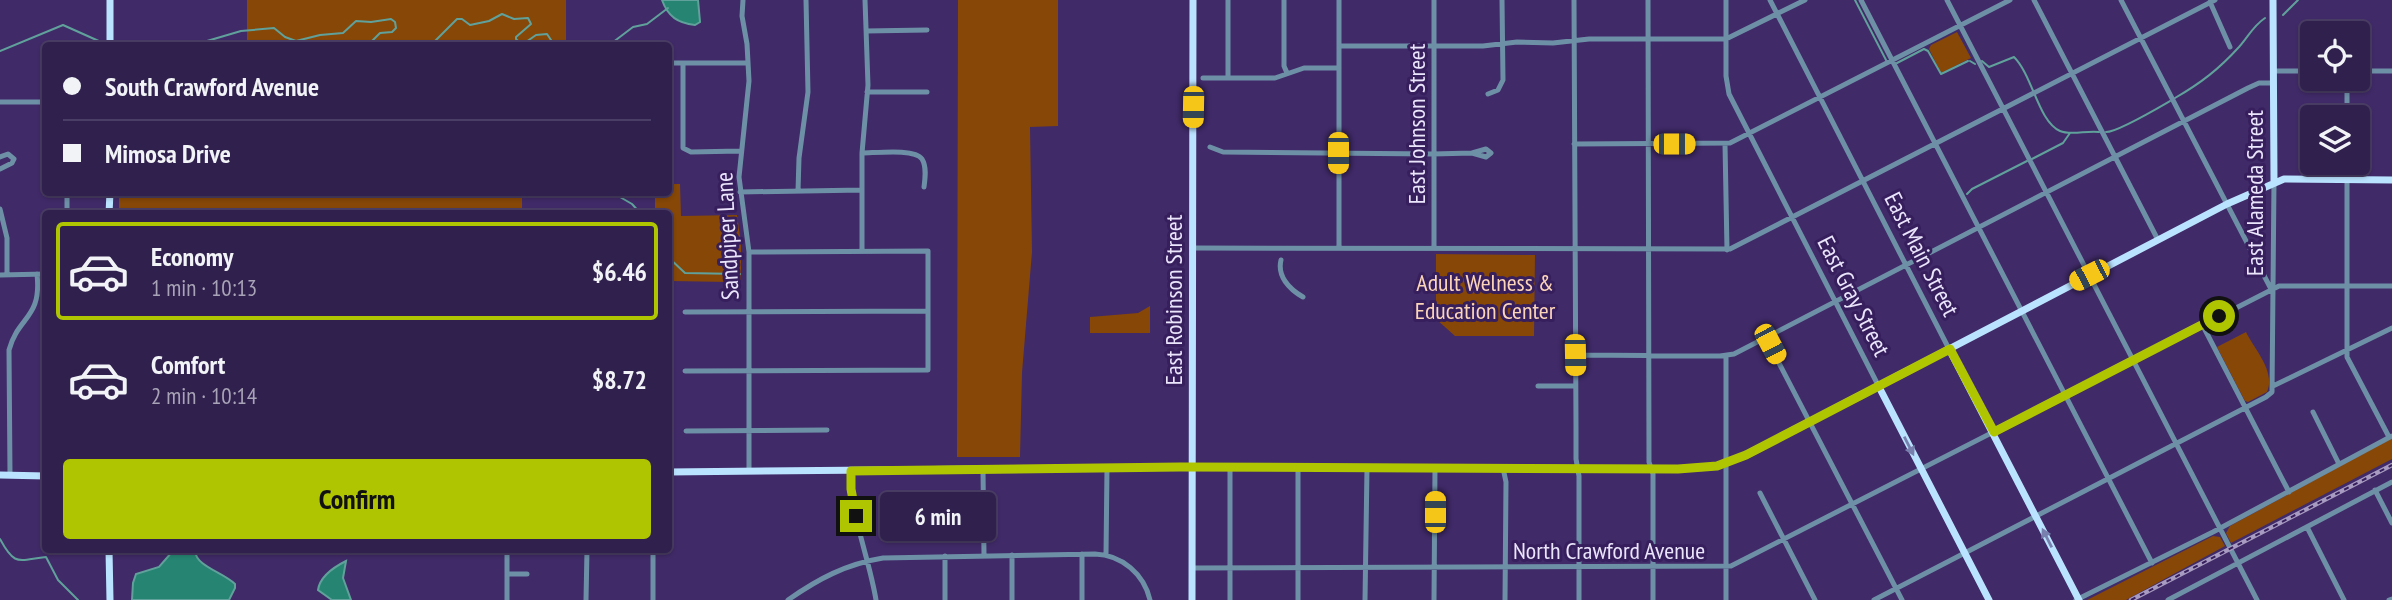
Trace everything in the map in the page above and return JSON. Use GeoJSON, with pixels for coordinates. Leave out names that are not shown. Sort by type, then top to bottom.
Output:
{"type":"FeatureCollection","features":[{"type":"Feature","properties":{"kind":"main road"},"geometry":{"type":"LineString","coordinates":[[110,0],[110,42]]}},
{"type":"Feature","properties":{"kind":"main road","name":"East Robinson Street"},"geometry":{"type":"LineString","coordinates":[[1192,600],[1193,0]]}},
{"type":"Feature","properties":{"kind":"main road","name":"East Alameda Street"},"geometry":{"type":"LineString","coordinates":[[2273,0],[2274,181]]}},
{"type":"Feature","properties":{"kind":"main road"},"geometry":{"type":"LineString","coordinates":[[672,471],[1193,467],[1697,468],[1727,464],[2274,181],[2392,180]]}},
{"type":"Feature","properties":{"kind":"main road","name":"East Main Street"},"geometry":{"type":"LineString","coordinates":[[1950,349],[2078,600]]}},
{"type":"Feature","properties":{"kind":"main road","name":"East Gray Street"},"geometry":{"type":"LineString","coordinates":[[1878,385],[1989,600]]}},
{"type":"Feature","properties":{"kind":"main road"},"geometry":{"type":"LineString","coordinates":[[0,475],[42,476]]}},
{"type":"Feature","properties":{"kind":"main road"},"geometry":{"type":"LineString","coordinates":[[109,553],[110,600]]}},
{"type":"Feature","properties":{"kind":"street","name":"Sandpiper Lane"},"geometry":{"type":"LineString","coordinates":[[743,0],[742,16],[748,64],[747,105],[740,151],[740,191],[748,252],[748,471]]}},
{"type":"Feature","properties":{"kind":"street"},"geometry":{"type":"LineString","coordinates":[[798,191],[799,158],[808,92],[806,0]]}},
{"type":"Feature","properties":{"kind":"street"},"geometry":{"type":"LineString","coordinates":[[862,251],[862,153],[867,92],[865,0]]}},
{"type":"Feature","properties":{"kind":"street"},"geometry":{"type":"LineString","coordinates":[[1228,0],[1228,78]]}},
{"type":"Feature","properties":{"kind":"street"},"geometry":{"type":"LineString","coordinates":[[1284,0],[1284,66],[1287,73]]}},
{"type":"Feature","properties":{"kind":"street"},"geometry":{"type":"LineString","coordinates":[[1339,0],[1339,248]]}},
{"type":"Feature","properties":{"kind":"street","name":"East Johnson Street"},"geometry":{"type":"LineString","coordinates":[[1434,0],[1434,248]]}},
{"type":"Feature","properties":{"kind":"street"},"geometry":{"type":"LineString","coordinates":[[1488,94],[1497,90],[1503,80],[1502,0]]}},
{"type":"Feature","properties":{"kind":"street"},"geometry":{"type":"LineString","coordinates":[[1574,0],[1575,386],[1579,600]]}},
{"type":"Feature","properties":{"kind":"street"},"geometry":{"type":"LineString","coordinates":[[1648,0],[1649,462],[1653,600]]}},
{"type":"Feature","properties":{"kind":"street"},"geometry":{"type":"LineString","coordinates":[[1726,0],[1726,39]]}},
{"type":"Feature","properties":{"kind":"street","name":"East Main Street"},"geometry":{"type":"LineString","coordinates":[[1770,0],[1950,349]]}},
{"type":"Feature","properties":{"kind":"street"},"geometry":{"type":"LineString","coordinates":[[1339,46],[1432,47],[1575,40],[1726,39],[1805,0]]}},
{"type":"Feature","properties":{"kind":"street"},"geometry":{"type":"LineString","coordinates":[[1861,0],[2152,563]]}},
{"type":"Feature","properties":{"kind":"street"},"geometry":{"type":"LineString","coordinates":[[1947,0],[2257,600]]}},
{"type":"Feature","properties":{"kind":"street"},"geometry":{"type":"LineString","coordinates":[[1574,144],[1726,144],[2010,0]]}},
{"type":"Feature","properties":{"kind":"street"},"geometry":{"type":"LineString","coordinates":[[2034,0],[2158,240]]}},
{"type":"Feature","properties":{"kind":"street"},"geometry":{"type":"LineString","coordinates":[[2121,0],[2272,289],[2279,285],[2392,286]]}},
{"type":"Feature","properties":{"kind":"street"},"geometry":{"type":"LineString","coordinates":[[1192,248],[1727,250],[2212,1],[2230,47]]}},
{"type":"Feature","properties":{"kind":"street"},"geometry":{"type":"LineString","coordinates":[[866,31],[927,30]]}},
{"type":"Feature","properties":{"kind":"street","name":"East Gray Street"},"geometry":{"type":"LineString","coordinates":[[1726,39],[1726,83],[1730,97],[1878,385]]}},
{"type":"Feature","properties":{"kind":"street"},"geometry":{"type":"LineString","coordinates":[[672,63],[748,64]]}},
{"type":"Feature","properties":{"kind":"street"},"geometry":{"type":"LineString","coordinates":[[683,63],[683,148],[691,152],[740,151]]}},
{"type":"Feature","properties":{"kind":"street"},"geometry":{"type":"LineString","coordinates":[[1203,78],[1275,78],[1304,68],[1339,68]]}},
{"type":"Feature","properties":{"kind":"street"},"geometry":{"type":"LineString","coordinates":[[2273,71],[2300,71]]}},
{"type":"Feature","properties":{"kind":"street"},"geometry":{"type":"LineString","coordinates":[[2370,71],[2392,71]]}},
{"type":"Feature","properties":{"kind":"street"},"geometry":{"type":"LineString","coordinates":[[1575,355],[1726,356],[1766,338],[2257,84],[2273,83]]}},
{"type":"Feature","properties":{"kind":"street"},"geometry":{"type":"LineString","coordinates":[[867,92],[927,92]]}},
{"type":"Feature","properties":{"kind":"street"},"geometry":{"type":"LineString","coordinates":[[0,102],[42,102]]}},
{"type":"Feature","properties":{"kind":"street"},"geometry":{"type":"LineString","coordinates":[[1726,144],[1727,250]]}},
{"type":"Feature","properties":{"kind":"street"},"geometry":{"type":"LineString","coordinates":[[1210,147],[1223,152],[1472,153]]}},
{"type":"Feature","properties":{"kind":"street"},"geometry":{"type":"LineString","coordinates":[[862,153],[909,152],[917,155],[924,164],[925,187]]}},
{"type":"Feature","properties":{"kind":"street"},"geometry":{"type":"LineString","coordinates":[[0,157],[8,154],[13,159],[12,163],[0,169]]}},
{"type":"Feature","properties":{"kind":"street"},"geometry":{"type":"LineString","coordinates":[[2078,600],[2220,529],[2390,437],[2347,357],[2347,175]]}},
{"type":"Feature","properties":{"kind":"street","name":"East Alameda Street"},"geometry":{"type":"LineString","coordinates":[[2273,386],[2274,181]]}},
{"type":"Feature","properties":{"kind":"street"},"geometry":{"type":"LineString","coordinates":[[740,191],[862,190]]}},
{"type":"Feature","properties":{"kind":"street"},"geometry":{"type":"LineString","coordinates":[[0,209],[7,238],[7,275]]}},
{"type":"Feature","properties":{"kind":"street"},"geometry":{"type":"LineString","coordinates":[[685,371],[928,370],[928,251],[748,252]]}},
{"type":"Feature","properties":{"kind":"street"},"geometry":{"type":"LineString","coordinates":[[1281,260],[1280,272],[1284,281],[1303,297]]}},
{"type":"Feature","properties":{"kind":"street"},"geometry":{"type":"LineString","coordinates":[[2263,274],[2273,272]]}},
{"type":"Feature","properties":{"kind":"street"},"geometry":{"type":"LineString","coordinates":[[10,475],[9,350],[36,304],[37,274]]}},
{"type":"Feature","properties":{"kind":"street"},"geometry":{"type":"LineString","coordinates":[[0,275],[42,274]]}},
{"type":"Feature","properties":{"kind":"street","name":"North Crawford Avenue"},"geometry":{"type":"LineString","coordinates":[[1192,568],[1726,567],[1739,564],[2272,289]]}},
{"type":"Feature","properties":{"kind":"street"},"geometry":{"type":"LineString","coordinates":[[685,312],[928,311]]}},
{"type":"Feature","properties":{"kind":"street"},"geometry":{"type":"LineString","coordinates":[[2202,324],[2289,492]]}},
{"type":"Feature","properties":{"kind":"street"},"geometry":{"type":"LineString","coordinates":[[1874,600],[2266,397],[2272,392],[2273,386],[2392,328]]}},
{"type":"Feature","properties":{"kind":"street"},"geometry":{"type":"LineString","coordinates":[[1766,338],[1902,600]]}},
{"type":"Feature","properties":{"kind":"street"},"geometry":{"type":"LineString","coordinates":[[1726,356],[1726,600]]}},
{"type":"Feature","properties":{"kind":"street"},"geometry":{"type":"LineString","coordinates":[[1538,386],[1575,386]]}},
{"type":"Feature","properties":{"kind":"street"},"geometry":{"type":"LineString","coordinates":[[2313,412],[2339,464]]}},
{"type":"Feature","properties":{"kind":"street"},"geometry":{"type":"LineString","coordinates":[[685,431],[827,430]]}},
{"type":"Feature","properties":{"kind":"street"},"geometry":{"type":"LineString","coordinates":[[1106,555],[1107,468]]}},
{"type":"Feature","properties":{"kind":"street"},"geometry":{"type":"LineString","coordinates":[[1230,468],[1230,600]]}},
{"type":"Feature","properties":{"kind":"street"},"geometry":{"type":"LineString","coordinates":[[1298,468],[1298,600]]}},
{"type":"Feature","properties":{"kind":"street"},"geometry":{"type":"LineString","coordinates":[[1365,600],[1367,468]]}},
{"type":"Feature","properties":{"kind":"street"},"geometry":{"type":"LineString","coordinates":[[1434,600],[1435,468]]}},
{"type":"Feature","properties":{"kind":"street"},"geometry":{"type":"LineString","coordinates":[[1503,468],[1506,482],[1505,600]]}},
{"type":"Feature","properties":{"kind":"street"},"geometry":{"type":"LineString","coordinates":[[983,470],[984,555]]}},
{"type":"Feature","properties":{"kind":"street"},"geometry":{"type":"LineString","coordinates":[[851,471],[854,509],[876,600]]}},
{"type":"Feature","properties":{"kind":"street"},"geometry":{"type":"LineString","coordinates":[[2169,600],[2392,482]]}},
{"type":"Feature","properties":{"kind":"street"},"geometry":{"type":"LineString","coordinates":[[2375,490],[2392,523]]}},
{"type":"Feature","properties":{"kind":"street"},"geometry":{"type":"LineString","coordinates":[[1760,493],[1815,600]]}},
{"type":"Feature","properties":{"kind":"street"},"geometry":{"type":"LineString","coordinates":[[2306,527],[2344,600]]}},
{"type":"Feature","properties":{"kind":"street"},"geometry":{"type":"LineString","coordinates":[[507,553],[507,600]]}},
{"type":"Feature","properties":{"kind":"street"},"geometry":{"type":"LineString","coordinates":[[587,553],[587,600]]}},
{"type":"Feature","properties":{"kind":"street"},"geometry":{"type":"LineString","coordinates":[[653,553],[653,600]]}},
{"type":"Feature","properties":{"kind":"street"},"geometry":{"type":"LineString","coordinates":[[1082,554],[1082,600]]}},
{"type":"Feature","properties":{"kind":"street"},"geometry":{"type":"LineString","coordinates":[[788,600],[828,574],[868,561],[891,557],[1082,554],[1106,555],[1120,560],[1133,570],[1146,586],[1150,600]]}},
{"type":"Feature","properties":{"kind":"street"},"geometry":{"type":"LineString","coordinates":[[1012,555],[1012,600]]}},
{"type":"Feature","properties":{"kind":"street"},"geometry":{"type":"LineString","coordinates":[[945,556],[945,600]]}},
{"type":"Feature","properties":{"kind":"street"},"geometry":{"type":"LineString","coordinates":[[507,574],[527,574]]}},
{"type":"Feature","properties":{"kind":"green space"},"geometry":{"type":"Polygon","coordinates":[[[247,0],[566,0],[566,42],[247,42],[247,0]]]}},
{"type":"Feature","properties":{"kind":"green space"},"geometry":{"type":"Polygon","coordinates":[[[958,0],[1058,0],[1058,126],[1030,127],[1032,252],[1022,373],[1020,457],[957,457],[958,0]]]}},
{"type":"Feature","properties":{"kind":"green space"},"geometry":{"type":"Polygon","coordinates":[[[1957,32],[1971,58],[1941,73],[1929,49],[1931,45],[1957,32]]]}},
{"type":"Feature","properties":{"kind":"green space"},"geometry":{"type":"Polygon","coordinates":[[[672,184],[680,184],[681,216],[737,215],[741,242],[741,280],[672,281],[672,210],[655,210],[655,196],[672,196],[672,184]]]}},
{"type":"Feature","properties":{"kind":"green space"},"geometry":{"type":"Polygon","coordinates":[[[119,196],[522,196],[522,210],[119,210],[119,196]]]}},
{"type":"Feature","properties":{"kind":"green space","name":"Adult Welness & Education Center"},"geometry":{"type":"Polygon","coordinates":[[[1436,254],[1535,255],[1534,336],[1455,336],[1436,319],[1436,254]]]}},
{"type":"Feature","properties":{"kind":"green space"},"geometry":{"type":"Polygon","coordinates":[[[1150,306],[1150,333],[1090,333],[1090,317],[1138,313],[1150,306]]]}},
{"type":"Feature","properties":{"kind":"green space"},"geometry":{"type":"Polygon","coordinates":[[[2246,332],[2269,376],[2267,392],[2248,402],[2245,401],[2217,347],[2246,332]]]}},
{"type":"Feature","properties":{"kind":"green space"},"geometry":{"type":"Polygon","coordinates":[[[2392,438],[2392,459],[2231,543],[2226,533],[2230,526],[2392,438]]]}},
{"type":"Feature","properties":{"kind":"green space"},"geometry":{"type":"Polygon","coordinates":[[[2213,536],[2220,537],[2225,546],[2126,600],[2087,600],[2213,536]]]}},
{"type":"Feature","properties":{"kind":"shaded area"},"geometry":{"type":"Polygon","coordinates":[[[662,0],[698,0],[700,22],[695,25],[679,21],[667,11],[662,0]]]}},
{"type":"Feature","properties":{"kind":"shaded area"},"geometry":{"type":"Polygon","coordinates":[[[171,553],[195,553],[205,565],[235,584],[235,588],[229,600],[132,600],[136,574],[159,567],[171,553]]]}},
{"type":"Feature","properties":{"kind":"shaded area"},"geometry":{"type":"Polygon","coordinates":[[[346,561],[343,578],[351,600],[332,600],[318,590],[319,585],[328,572],[346,561]]]}},
{"type":"Feature","properties":{"kind":"waterway"},"geometry":{"type":"LineString","coordinates":[[1855,0],[1886,60]]}},
{"type":"Feature","properties":{"kind":"waterway"},"geometry":{"type":"LineString","coordinates":[[2283,15],[2298,0]]}},
{"type":"Feature","properties":{"kind":"waterway"},"geometry":{"type":"LineString","coordinates":[[613,42],[633,27],[647,24],[668,8]]}},
{"type":"Feature","properties":{"kind":"waterway"},"geometry":{"type":"LineString","coordinates":[[434,42],[457,19],[470,25],[489,21],[502,14],[514,19],[528,18],[531,24],[516,37],[519,42]]}},
{"type":"Feature","properties":{"kind":"waterway"},"geometry":{"type":"LineString","coordinates":[[2175,98],[2217,69],[2265,18]]}},
{"type":"Feature","properties":{"kind":"waterway"},"geometry":{"type":"LineString","coordinates":[[204,42],[241,31],[274,28],[285,37],[296,41],[343,33],[356,21],[391,19],[395,22],[396,28],[392,32],[380,33],[371,42]]}},
{"type":"Feature","properties":{"kind":"waterway"},"geometry":{"type":"LineString","coordinates":[[0,51],[63,25],[101,42]]}},
{"type":"Feature","properties":{"kind":"waterway"},"geometry":{"type":"LineString","coordinates":[[526,42],[536,35],[547,34],[552,42]]}},
{"type":"Feature","properties":{"kind":"waterway"},"geometry":{"type":"LineString","coordinates":[[1897,63],[1924,49],[1928,51],[1941,74],[1968,61]]}},
{"type":"Feature","properties":{"kind":"waterway"},"geometry":{"type":"LineString","coordinates":[[1982,61],[1989,67],[2014,57],[2021,65],[2052,126],[2064,132],[2099,132]]}},
{"type":"Feature","properties":{"kind":"waterway"},"geometry":{"type":"LineString","coordinates":[[1970,61],[1975,64]]}},
{"type":"Feature","properties":{"kind":"waterway"},"geometry":{"type":"LineString","coordinates":[[2106,132],[2128,124],[2170,101]]}},
{"type":"Feature","properties":{"kind":"waterway"},"geometry":{"type":"LineString","coordinates":[[2032,159],[2063,143],[2070,133]]}},
{"type":"Feature","properties":{"kind":"waterway"},"geometry":{"type":"LineString","coordinates":[[1967,194],[2027,161]]}},
{"type":"Feature","properties":{"kind":"waterway"},"geometry":{"type":"LineString","coordinates":[[620,197],[637,210]]}},
{"type":"Feature","properties":{"kind":"waterway"},"geometry":{"type":"LineString","coordinates":[[672,261],[685,273],[740,274]]}},
{"type":"Feature","properties":{"kind":"waterway"},"geometry":{"type":"LineString","coordinates":[[0,539],[10,554],[18,560],[46,557],[58,580],[78,600]]}},
{"type":"Feature","properties":{"kind":"railway"},"geometry":{"type":"LineString","coordinates":[[2131,600],[2392,465]]}},
{"type":"Feature","properties":{"kind":"route"},"geometry":{"type":"LineString","coordinates":[[856,516],[851,471],[1180,467],[1678,469],[1717,466],[1746,455],[1950,349],[1994,432],[2219,316]]}}]}
